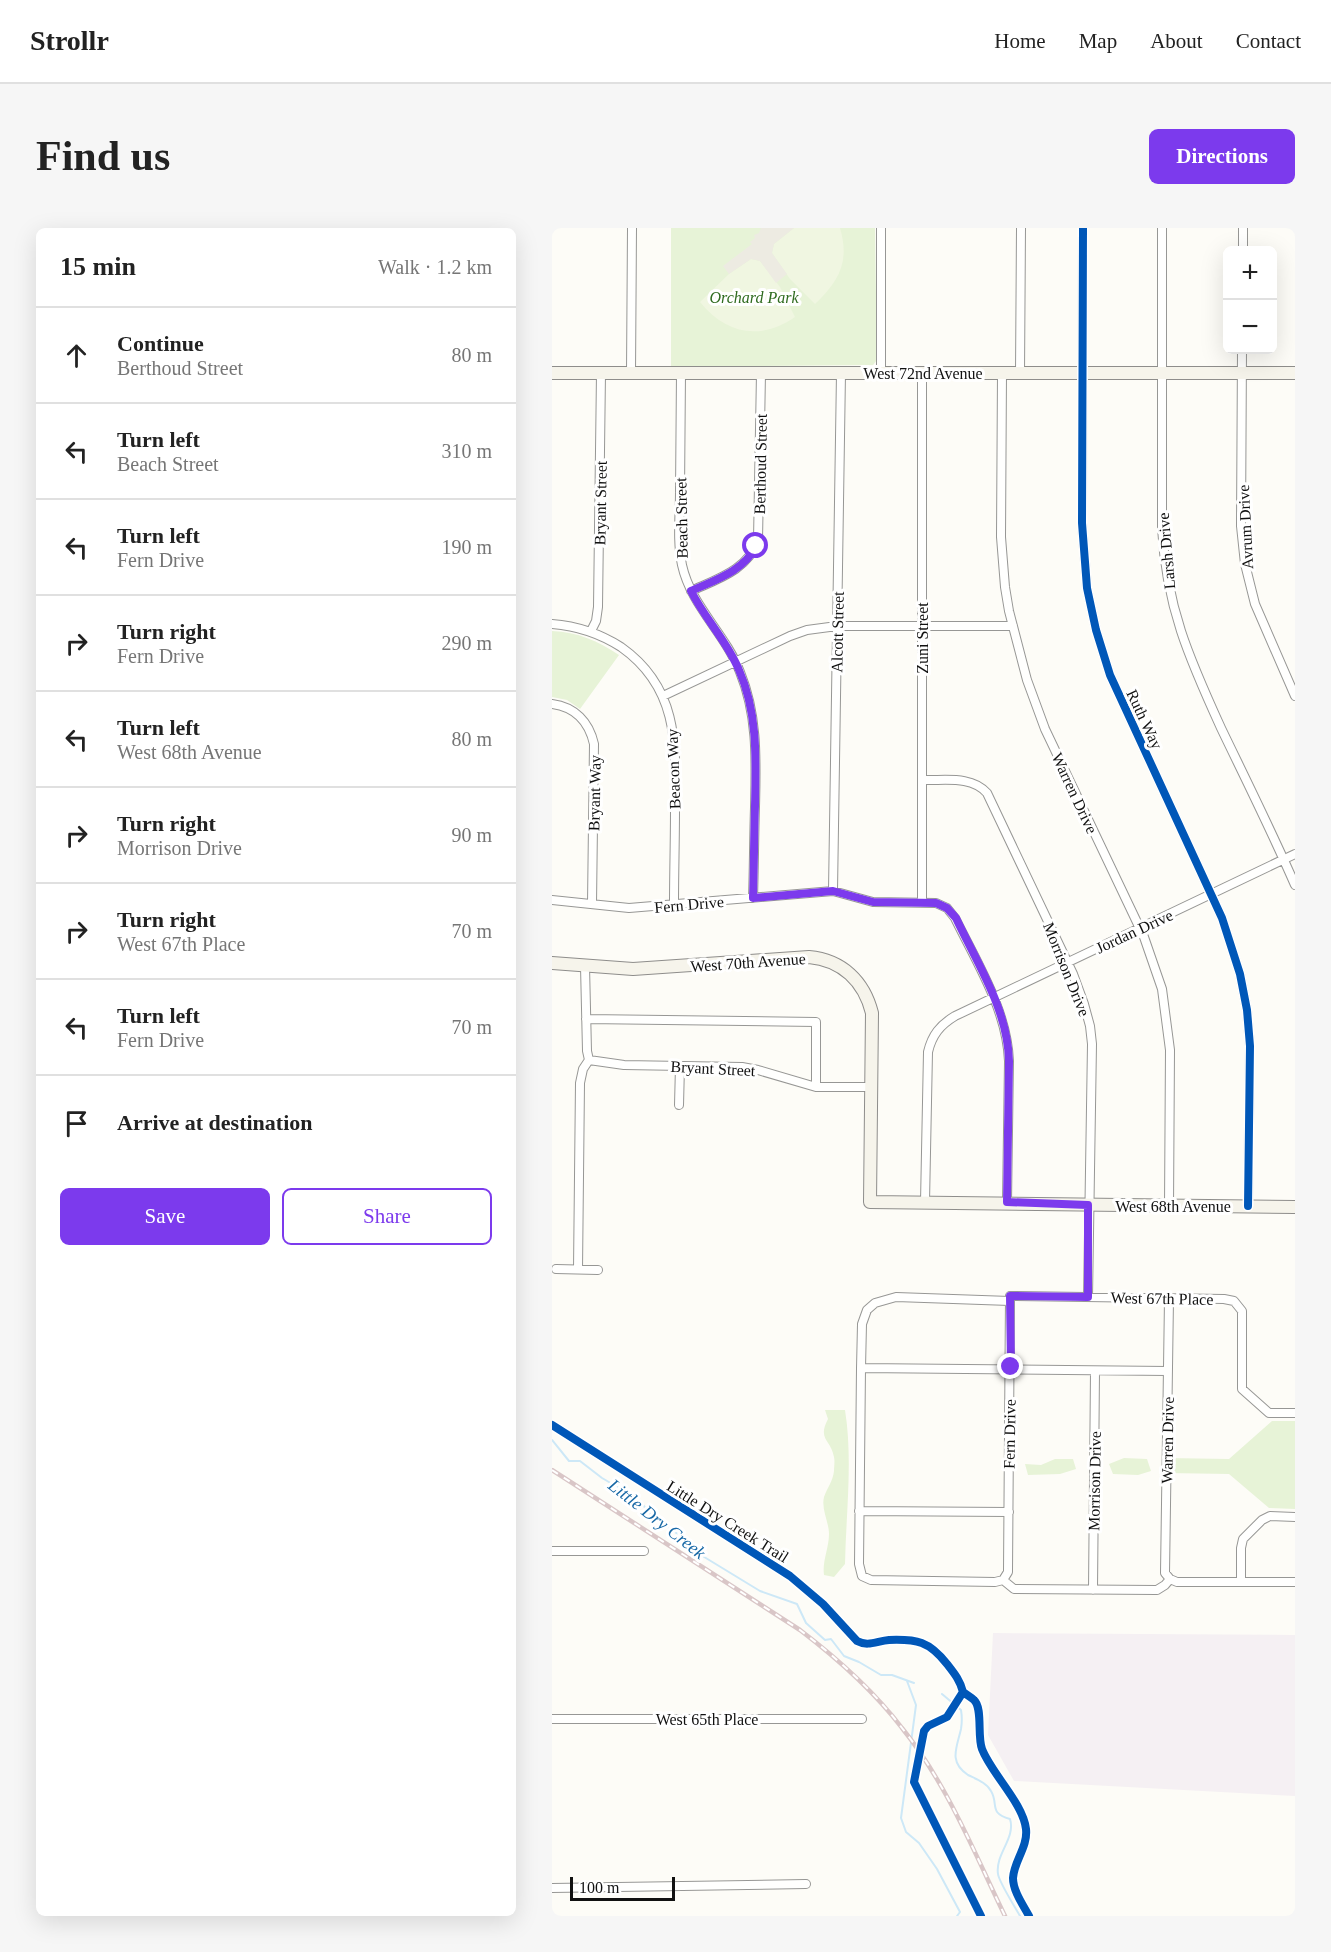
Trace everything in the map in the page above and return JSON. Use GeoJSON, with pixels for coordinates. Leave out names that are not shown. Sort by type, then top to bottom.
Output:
{"type":"FeatureCollection","features":[{"type":"Feature","properties":{"kind":"street"},"geometry":{"type":"LineString","coordinates":[[631,373],[632,228]]}},
{"type":"Feature","properties":{"kind":"street"},"geometry":{"type":"LineString","coordinates":[[881,228],[881,373]]}},
{"type":"Feature","properties":{"kind":"street"},"geometry":{"type":"LineString","coordinates":[[1020,373],[1021,228]]}},
{"type":"Feature","properties":{"kind":"street","name":"Ruth Way"},"geometry":{"type":"LineString","coordinates":[[1083,228],[1082,544],[1087,588],[1096,630],[1120,700],[1212,894],[1235,956],[1247,1010],[1250,1046],[1248,1206]]}},
{"type":"Feature","properties":{"kind":"street","name":"Larsh Drive"},"geometry":{"type":"LineString","coordinates":[[1162,228],[1161,373],[1164,569],[1179,630],[1197,675],[1295,885]]}},
{"type":"Feature","properties":{"kind":"street"},"geometry":{"type":"LineString","coordinates":[[1243,228],[1243,246]]}},
{"type":"Feature","properties":{"kind":"street","name":"Avrum Drive"},"geometry":{"type":"LineString","coordinates":[[1242,354],[1242,526],[1245,564],[1258,612],[1295,696]]}},
{"type":"Feature","properties":{"kind":"street","name":"West 72nd Avenue"},"geometry":{"type":"LineString","coordinates":[[552,373],[1295,373]]}},
{"type":"Feature","properties":{"kind":"street","name":"Bryant Street"},"geometry":{"type":"LineString","coordinates":[[591,631],[597,615],[598,597],[601,373]]}},
{"type":"Feature","properties":{"kind":"street","name":"Beach Street"},"geometry":{"type":"LineString","coordinates":[[681,373],[679,535],[681,562],[691,591],[702,612],[722,638],[735,661],[750,703],[756,744],[753,898]]}},
{"type":"Feature","properties":{"kind":"street","name":"Berthoud Street"},"geometry":{"type":"LineString","coordinates":[[691,591],[738,568],[750,557],[758,540],[761,373]]}},
{"type":"Feature","properties":{"kind":"street","name":"Alcott Street"},"geometry":{"type":"LineString","coordinates":[[833,891],[841,373]]}},
{"type":"Feature","properties":{"kind":"street","name":"Zuni Street"},"geometry":{"type":"LineString","coordinates":[[922,373],[922,902]]}},
{"type":"Feature","properties":{"kind":"street","name":"Warren Drive"},"geometry":{"type":"LineString","coordinates":[[1002,373],[1001,537],[1005,587],[1027,680],[1045,729],[1139,928],[1158,975],[1169,1028],[1169,1206]]}},
{"type":"Feature","properties":{"kind":"street","name":"Beacon Way"},"geometry":{"type":"LineString","coordinates":[[552,624],[591,631],[611,641],[637,660],[648,672],[663,696],[670,714],[675,743],[674,905]]}},
{"type":"Feature","properties":{"kind":"street"},"geometry":{"type":"LineString","coordinates":[[663,696],[800,632],[837,626],[1013,626]]}},
{"type":"Feature","properties":{"kind":"street","name":"Bryant Way"},"geometry":{"type":"LineString","coordinates":[[552,704],[565,707],[581,718],[589,728],[594,744],[591,904]]}},
{"type":"Feature","properties":{"kind":"street","name":"Morrison Drive"},"geometry":{"type":"LineString","coordinates":[[922,780],[970,782],[987,793],[1084,1004],[1092,1044],[1088,1297]]}},
{"type":"Feature","properties":{"kind":"street","name":"Jordan Drive"},"geometry":{"type":"LineString","coordinates":[[924,1202],[928,1058],[937,1030],[947,1021],[993,998],[1295,854]]}},
{"type":"Feature","properties":{"kind":"street","name":"Fern Drive"},"geometry":{"type":"LineString","coordinates":[[552,900],[629,908],[833,891],[873,902],[922,902],[942,905],[951,912],[993,998],[1004,1026],[1009,1052],[1007,1202]]}},
{"type":"Feature","properties":{"kind":"street","name":"West 70th Avenue"},"geometry":{"type":"LineString","coordinates":[[552,963],[644,969],[809,957],[833,962],[852,975],[871,1006],[873,1025],[870,1202]]}},
{"type":"Feature","properties":{"kind":"street"},"geometry":{"type":"LineString","coordinates":[[578,1269],[580,1083],[583,1070],[589,1060],[585,966]]}},
{"type":"Feature","properties":{"kind":"street"},"geometry":{"type":"LineString","coordinates":[[586,1019],[816,1022],[816,1087]]}},
{"type":"Feature","properties":{"kind":"street","name":"Bryant Street"},"geometry":{"type":"LineString","coordinates":[[589,1060],[624,1065],[750,1068],[816,1087],[872,1087]]}},
{"type":"Feature","properties":{"kind":"street"},"geometry":{"type":"LineString","coordinates":[[679,1105],[680,1066]]}},
{"type":"Feature","properties":{"kind":"street","name":"West 68th Avenue"},"geometry":{"type":"LineString","coordinates":[[870,1202],[1295,1207]]}},
{"type":"Feature","properties":{"kind":"street"},"geometry":{"type":"LineString","coordinates":[[556,1269],[598,1270]]}},
{"type":"Feature","properties":{"kind":"street","name":"West 67th Place"},"geometry":{"type":"LineString","coordinates":[[1003,1580],[995,1582],[872,1581],[862,1576],[858,1564],[862,1324],[867,1310],[875,1303],[896,1297],[1088,1297],[1234,1301],[1242,1311],[1242,1389],[1269,1413],[1295,1413]]}},
{"type":"Feature","properties":{"kind":"street","name":"Fern Drive"},"geometry":{"type":"LineString","coordinates":[[1003,1580],[1008,1572],[1010,1298]]}},
{"type":"Feature","properties":{"kind":"street","name":"Warren Drive"},"geometry":{"type":"LineString","coordinates":[[1169,1299],[1165,1573],[1170,1579]]}},
{"type":"Feature","properties":{"kind":"street"},"geometry":{"type":"LineString","coordinates":[[861,1368],[1168,1371]]}},
{"type":"Feature","properties":{"kind":"street","name":"Morrison Drive"},"geometry":{"type":"LineString","coordinates":[[1093,1590],[1095,1371]]}},
{"type":"Feature","properties":{"kind":"street"},"geometry":{"type":"LineString","coordinates":[[859,1511],[1009,1512]]}},
{"type":"Feature","properties":{"kind":"street"},"geometry":{"type":"LineString","coordinates":[[1240,1582],[1243,1539],[1262,1520],[1270,1516],[1295,1517]]}},
{"type":"Feature","properties":{"kind":"street"},"geometry":{"type":"LineString","coordinates":[[552,1551],[644,1551]]}},
{"type":"Feature","properties":{"kind":"street"},"geometry":{"type":"LineString","coordinates":[[1003,1580],[1014,1589],[1093,1590],[1157,1590],[1166,1585],[1170,1579],[1177,1582],[1295,1582]]}},
{"type":"Feature","properties":{"kind":"street","name":"West 65th Place"},"geometry":{"type":"LineString","coordinates":[[552,1719],[862,1719]]}},
{"type":"Feature","properties":{"kind":"street"},"geometry":{"type":"LineString","coordinates":[[552,1888],[806,1884]]}},
{"type":"Feature","properties":{"kind":"shaded area"},"geometry":{"type":"Polygon","coordinates":[[[761,228],[794,228],[774,244],[772,253],[787,274],[776,283],[760,261],[751,259],[729,274],[723,266],[752,244],[750,242],[761,228]]]}},
{"type":"Feature","properties":{"kind":"shaded area"},"geometry":{"type":"Polygon","coordinates":[[[993,1633],[1295,1635],[1295,1796],[1014,1781],[988,1735],[993,1633]]]}},
{"type":"Feature","properties":{"kind":"green space","name":"Orchard Park"},"geometry":{"type":"Polygon","coordinates":[[[671,228],[875,228],[877,360],[873,365],[671,367],[671,228]]]}},
{"type":"Feature","properties":{"kind":"green space"},"geometry":{"type":"Polygon","coordinates":[[[794,228],[840,228],[844,251],[843,261],[836,279],[815,304],[790,279],[772,253],[774,244],[794,228]]]}},
{"type":"Feature","properties":{"kind":"green space"},"geometry":{"type":"Polygon","coordinates":[[[751,259],[760,261],[780,287],[795,317],[782,325],[756,331],[732,327],[710,313],[700,302],[729,274],[751,259]]]}},
{"type":"Feature","properties":{"kind":"green space"},"geometry":{"type":"Polygon","coordinates":[[[552,631],[587,638],[619,655],[580,709],[567,700],[552,697],[552,631]]]}},
{"type":"Feature","properties":{"kind":"green space"},"geometry":{"type":"Polygon","coordinates":[[[825,1410],[845,1410],[849,1448],[845,1564],[834,1577],[824,1575],[829,1534],[823,1502],[833,1475],[834,1462],[832,1451],[824,1436],[828,1419],[825,1410]]]}},
{"type":"Feature","properties":{"kind":"green space"},"geometry":{"type":"Polygon","coordinates":[[[1272,1421],[1295,1421],[1295,1509],[1269,1508],[1229,1474],[1166,1473],[1166,1458],[1229,1459],[1272,1421]]]}},
{"type":"Feature","properties":{"kind":"green space"},"geometry":{"type":"Polygon","coordinates":[[[1124,1458],[1147,1459],[1151,1471],[1138,1475],[1113,1474],[1109,1464],[1124,1458]]]}},
{"type":"Feature","properties":{"kind":"green space"},"geometry":{"type":"Polygon","coordinates":[[[1055,1459],[1073,1459],[1076,1469],[1060,1474],[1028,1475],[1025,1464],[1041,1465],[1055,1459]]]}},
{"type":"Feature","properties":{"kind":"waterway","name":"Little Dry Creek"},"geometry":{"type":"LineString","coordinates":[[552,1440],[569,1461],[580,1461],[602,1478],[638,1499],[652,1516],[692,1544],[696,1552],[760,1591],[797,1604],[806,1623],[825,1640],[831,1639],[844,1656],[881,1675],[892,1675],[914,1683]]}},
{"type":"Feature","properties":{"kind":"waterway"},"geometry":{"type":"LineString","coordinates":[[907,1681],[916,1705],[901,1818],[906,1832],[919,1843],[937,1869],[960,1912],[957,1916]]}},
{"type":"Feature","properties":{"kind":"waterway","name":"Little Dry Creek"},"geometry":{"type":"LineString","coordinates":[[942,1694],[961,1710],[961,1727],[956,1748],[958,1765],[968,1775],[987,1786],[993,1796],[996,1811],[1010,1819],[1010,1833],[999,1860],[998,1874],[1020,1916]]}},
{"type":"Feature","properties":{"kind":"railway"},"geometry":{"type":"LineString","coordinates":[[552,1470],[800,1630],[867,1688],[891,1714],[933,1772],[959,1819],[1005,1916]]}},
{"type":"Feature","properties":{"kind":"cycle path"},"geometry":{"type":"LineString","coordinates":[[1083,228],[1082,523],[1087,588],[1096,630],[1110,675],[1222,918],[1240,974],[1247,1010],[1250,1046],[1248,1206]]}},
{"type":"Feature","properties":{"kind":"cycle path","name":"Little Dry Creek Trail"},"geometry":{"type":"LineString","coordinates":[[552,1425],[790,1576],[823,1604],[857,1641],[869,1644],[889,1640],[915,1641],[928,1646],[940,1656],[956,1677],[963,1692],[947,1717],[928,1726],[924,1731],[914,1782],[981,1916]]}},
{"type":"Feature","properties":{"kind":"cycle path"},"geometry":{"type":"LineString","coordinates":[[963,1692],[977,1704],[981,1743],[986,1758],[1024,1819],[1025,1842],[1014,1872],[1013,1883],[1029,1916]]}},
{"type":"Feature","properties":{"kind":"route"},"geometry":{"type":"LineString","coordinates":[[756,546],[750,557],[738,568],[691,591],[735,661],[741,673],[752,712],[756,744],[753,898],[833,891],[873,902],[929,902],[947,908],[956,918],[993,998],[1008,1041],[1007,1202],[1088,1205],[1088,1297],[1010,1296],[1011,1367]]}}]}
